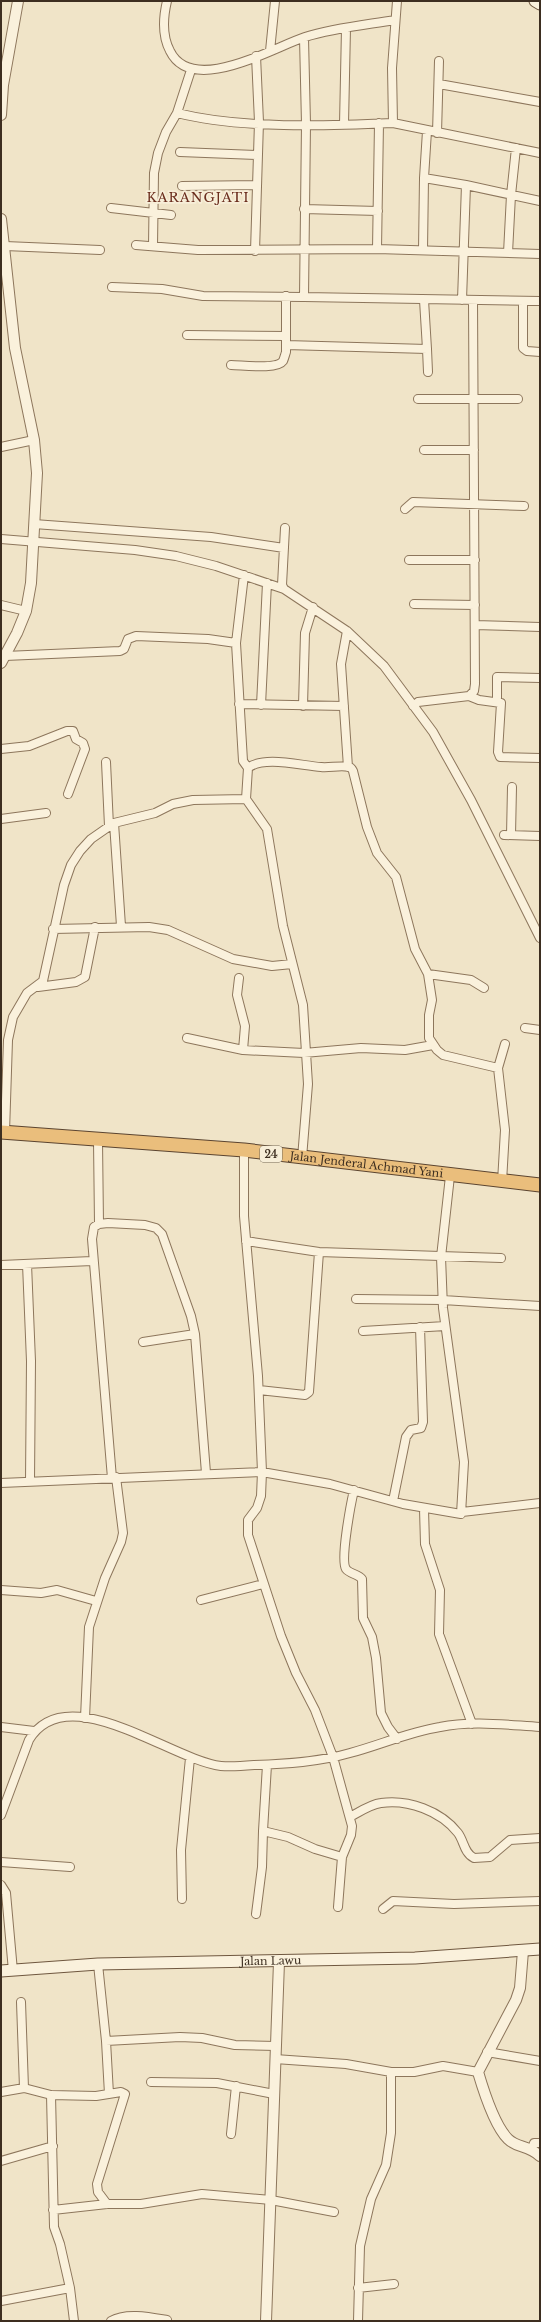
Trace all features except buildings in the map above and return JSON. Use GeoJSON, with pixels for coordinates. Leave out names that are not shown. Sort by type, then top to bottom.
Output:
{"type":"FeatureCollection","features":[{"type":"Feature","properties":{"kind":"highway","name":"Jalan Jenderal Achmad Yani"},"geometry":{"type":"LineString","coordinates":[[3,1132],[98,1141],[244,1150],[450,1176],[540,1185]]}},
{"type":"Feature","properties":{"kind":"main road"},"geometry":{"type":"LineString","coordinates":[[535,1],[540,4]]}},
{"type":"Feature","properties":{"kind":"main road","name":"Jalan Lawu"},"geometry":{"type":"LineString","coordinates":[[1,1971],[98,1964],[279,1962],[415,1958],[540,1949]]}},
{"type":"Feature","properties":{"kind":"street"},"geometry":{"type":"LineString","coordinates":[[1,115],[3,85],[18,1]]}},
{"type":"Feature","properties":{"kind":"street"},"geometry":{"type":"LineString","coordinates":[[167,1],[164,18],[166,44],[173,58],[180,66],[191,70],[206,71],[217,69],[304,38],[346,28],[395,20]]}},
{"type":"Feature","properties":{"kind":"street"},"geometry":{"type":"LineString","coordinates":[[270,51],[275,1]]}},
{"type":"Feature","properties":{"kind":"street"},"geometry":{"type":"LineString","coordinates":[[393,123],[395,20],[397,1]]}},
{"type":"Feature","properties":{"kind":"street"},"geometry":{"type":"LineString","coordinates":[[344,124],[346,28]]}},
{"type":"Feature","properties":{"kind":"street"},"geometry":{"type":"LineString","coordinates":[[304,38],[306,124],[303,250],[304,296]]}},
{"type":"Feature","properties":{"kind":"street"},"geometry":{"type":"LineString","coordinates":[[255,251],[259,122],[256,56]]}},
{"type":"Feature","properties":{"kind":"street"},"geometry":{"type":"LineString","coordinates":[[437,133],[440,61]]}},
{"type":"Feature","properties":{"kind":"street"},"geometry":{"type":"LineString","coordinates":[[153,246],[154,173],[158,153],[166,132],[177,113],[191,70]]}},
{"type":"Feature","properties":{"kind":"street"},"geometry":{"type":"LineString","coordinates":[[439,84],[540,102]]}},
{"type":"Feature","properties":{"kind":"street"},"geometry":{"type":"LineString","coordinates":[[177,113],[219,121],[306,124],[393,123],[540,153]]}},
{"type":"Feature","properties":{"kind":"street"},"geometry":{"type":"LineString","coordinates":[[377,249],[379,123]]}},
{"type":"Feature","properties":{"kind":"street"},"geometry":{"type":"LineString","coordinates":[[423,250],[424,178],[427,131]]}},
{"type":"Feature","properties":{"kind":"street"},"geometry":{"type":"LineString","coordinates":[[508,253],[511,195],[516,148]]}},
{"type":"Feature","properties":{"kind":"street"},"geometry":{"type":"LineString","coordinates":[[180,152],[258,155]]}},
{"type":"Feature","properties":{"kind":"street"},"geometry":{"type":"LineString","coordinates":[[424,178],[466,185],[540,201]]}},
{"type":"Feature","properties":{"kind":"street"},"geometry":{"type":"LineString","coordinates":[[182,186],[257,185]]}},
{"type":"Feature","properties":{"kind":"street"},"geometry":{"type":"LineString","coordinates":[[462,300],[466,185]]}},
{"type":"Feature","properties":{"kind":"street"},"geometry":{"type":"LineString","coordinates":[[110,208],[171,215]]}},
{"type":"Feature","properties":{"kind":"street"},"geometry":{"type":"LineString","coordinates":[[304,209],[378,211]]}},
{"type":"Feature","properties":{"kind":"street"},"geometry":{"type":"LineString","coordinates":[[1,219],[5,246],[4,259],[16,348],[34,440],[37,473],[31,584],[26,611],[4,655],[120,651],[124,649],[128,639],[136,636],[208,639],[236,643]]}},
{"type":"Feature","properties":{"kind":"street"},"geometry":{"type":"LineString","coordinates":[[136,245],[198,250],[255,251],[377,249],[540,254]]}},
{"type":"Feature","properties":{"kind":"street"},"geometry":{"type":"LineString","coordinates":[[5,246],[100,250]]}},
{"type":"Feature","properties":{"kind":"street"},"geometry":{"type":"LineString","coordinates":[[112,287],[162,289],[203,296],[304,296],[424,300],[540,301]]}},
{"type":"Feature","properties":{"kind":"street"},"geometry":{"type":"LineString","coordinates":[[231,365],[278,365],[283,361],[286,345],[286,296]]}},
{"type":"Feature","properties":{"kind":"street"},"geometry":{"type":"LineString","coordinates":[[424,300],[428,349],[428,372]]}},
{"type":"Feature","properties":{"kind":"street"},"geometry":{"type":"LineString","coordinates":[[469,696],[474,691],[476,684],[473,300]]}},
{"type":"Feature","properties":{"kind":"street"},"geometry":{"type":"LineString","coordinates":[[523,301],[523,348],[527,351],[540,352]]}},
{"type":"Feature","properties":{"kind":"street"},"geometry":{"type":"LineString","coordinates":[[187,335],[286,336]]}},
{"type":"Feature","properties":{"kind":"street"},"geometry":{"type":"LineString","coordinates":[[286,345],[428,349]]}},
{"type":"Feature","properties":{"kind":"street"},"geometry":{"type":"LineString","coordinates":[[418,399],[518,399]]}},
{"type":"Feature","properties":{"kind":"street"},"geometry":{"type":"LineString","coordinates":[[1,447],[34,440]]}},
{"type":"Feature","properties":{"kind":"street"},"geometry":{"type":"LineString","coordinates":[[424,450],[474,450]]}},
{"type":"Feature","properties":{"kind":"street"},"geometry":{"type":"LineString","coordinates":[[405,509],[413,502],[475,506],[524,506]]}},
{"type":"Feature","properties":{"kind":"street"},"geometry":{"type":"LineString","coordinates":[[34,524],[211,537],[284,548]]}},
{"type":"Feature","properties":{"kind":"street"},"geometry":{"type":"LineString","coordinates":[[284,589],[282,584],[285,528]]}},
{"type":"Feature","properties":{"kind":"street"},"geometry":{"type":"LineString","coordinates":[[1,539],[104,547],[176,556],[244,575],[284,589],[347,630],[384,666],[433,732],[471,800],[540,938]]}},
{"type":"Feature","properties":{"kind":"street"},"geometry":{"type":"LineString","coordinates":[[409,560],[475,560]]}},
{"type":"Feature","properties":{"kind":"street"},"geometry":{"type":"LineString","coordinates":[[244,575],[236,643],[243,761],[248,768],[246,799],[250,807],[267,829],[292,964],[303,1005],[304,1053],[308,1084],[302,1158]]}},
{"type":"Feature","properties":{"kind":"street"},"geometry":{"type":"LineString","coordinates":[[261,705],[267,583]]}},
{"type":"Feature","properties":{"kind":"street"},"geometry":{"type":"LineString","coordinates":[[414,604],[475,606]]}},
{"type":"Feature","properties":{"kind":"street"},"geometry":{"type":"LineString","coordinates":[[1,605],[26,611]]}},
{"type":"Feature","properties":{"kind":"street"},"geometry":{"type":"LineString","coordinates":[[303,706],[305,633],[313,607]]}},
{"type":"Feature","properties":{"kind":"street"},"geometry":{"type":"LineString","coordinates":[[475,625],[540,627]]}},
{"type":"Feature","properties":{"kind":"street"},"geometry":{"type":"LineString","coordinates":[[347,630],[341,664],[348,767]]}},
{"type":"Feature","properties":{"kind":"street"},"geometry":{"type":"LineString","coordinates":[[497,698],[497,676],[540,678]]}},
{"type":"Feature","properties":{"kind":"street"},"geometry":{"type":"LineString","coordinates":[[413,706],[418,702],[469,696],[479,700],[501,703],[498,752],[500,757],[540,758]]}},
{"type":"Feature","properties":{"kind":"street"},"geometry":{"type":"LineString","coordinates":[[239,704],[344,706]]}},
{"type":"Feature","properties":{"kind":"street"},"geometry":{"type":"LineString","coordinates":[[1,749],[29,746],[67,731],[72,731],[76,739],[83,743],[85,749],[68,794]]}},
{"type":"Feature","properties":{"kind":"street"},"geometry":{"type":"LineString","coordinates":[[106,762],[121,926]]}},
{"type":"Feature","properties":{"kind":"street"},"geometry":{"type":"LineString","coordinates":[[248,768],[252,765],[265,763],[293,763],[319,767],[348,767],[353,771],[367,827],[377,853],[396,877],[415,949],[428,974],[432,1000],[428,1028],[429,1038],[433,1045],[443,1055],[498,1068]]}},
{"type":"Feature","properties":{"kind":"street"},"geometry":{"type":"LineString","coordinates":[[512,787],[507,835],[540,836]]}},
{"type":"Feature","properties":{"kind":"street"},"geometry":{"type":"LineString","coordinates":[[38,987],[43,981],[47,969],[53,929],[71,865],[91,839],[112,824],[155,813],[173,804],[193,800],[246,799]]}},
{"type":"Feature","properties":{"kind":"street"},"geometry":{"type":"LineString","coordinates":[[1,819],[13,819],[46,813]]}},
{"type":"Feature","properties":{"kind":"street"},"geometry":{"type":"LineString","coordinates":[[53,929],[121,926],[149,927],[168,930],[218,954],[254,964],[292,964]]}},
{"type":"Feature","properties":{"kind":"street"},"geometry":{"type":"LineString","coordinates":[[3,1132],[8,1040],[13,1017],[27,993],[38,987],[76,982],[85,977],[95,927]]}},
{"type":"Feature","properties":{"kind":"street"},"geometry":{"type":"LineString","coordinates":[[428,974],[470,980],[484,988]]}},
{"type":"Feature","properties":{"kind":"street"},"geometry":{"type":"LineString","coordinates":[[239,978],[237,995],[245,1026],[243,1050]]}},
{"type":"Feature","properties":{"kind":"street"},"geometry":{"type":"LineString","coordinates":[[525,1028],[540,1030]]}},
{"type":"Feature","properties":{"kind":"street"},"geometry":{"type":"LineString","coordinates":[[187,1038],[243,1050],[304,1053],[361,1048],[405,1050],[433,1045]]}},
{"type":"Feature","properties":{"kind":"street"},"geometry":{"type":"LineString","coordinates":[[502,1182],[505,1130],[498,1068],[504,1044]]}},
{"type":"Feature","properties":{"kind":"street"},"geometry":{"type":"LineString","coordinates":[[85,1718],[89,1627],[96,1601],[121,1542],[123,1533],[114,1478],[92,1261],[92,1232],[99,1224],[98,1141]]}},
{"type":"Feature","properties":{"kind":"street"},"geometry":{"type":"LineString","coordinates":[[244,1150],[243,1194],[259,1390],[262,1472],[261,1496],[257,1508],[248,1520],[247,1527],[262,1584],[296,1673],[315,1710],[333,1758],[350,1817],[351,1835],[342,1857],[338,1907]]}},
{"type":"Feature","properties":{"kind":"street"},"geometry":{"type":"LineString","coordinates":[[450,1176],[441,1257],[445,1326],[464,1462],[462,1512]]}},
{"type":"Feature","properties":{"kind":"street"},"geometry":{"type":"LineString","coordinates":[[99,1224],[123,1222],[145,1225],[160,1231],[172,1258],[195,1334],[206,1473]]}},
{"type":"Feature","properties":{"kind":"street"},"geometry":{"type":"LineString","coordinates":[[246,1241],[319,1252],[501,1258]]}},
{"type":"Feature","properties":{"kind":"street"},"geometry":{"type":"LineString","coordinates":[[259,1390],[305,1395],[308,1392],[319,1252]]}},
{"type":"Feature","properties":{"kind":"street"},"geometry":{"type":"LineString","coordinates":[[1,1266],[92,1261]]}},
{"type":"Feature","properties":{"kind":"street"},"geometry":{"type":"LineString","coordinates":[[27,1264],[30,1361],[30,1481]]}},
{"type":"Feature","properties":{"kind":"street"},"geometry":{"type":"LineString","coordinates":[[356,1299],[443,1300],[540,1306]]}},
{"type":"Feature","properties":{"kind":"street"},"geometry":{"type":"LineString","coordinates":[[363,1331],[445,1326]]}},
{"type":"Feature","properties":{"kind":"street"},"geometry":{"type":"LineString","coordinates":[[393,1501],[406,1436],[411,1430],[421,1428],[423,1422],[420,1327]]}},
{"type":"Feature","properties":{"kind":"street"},"geometry":{"type":"LineString","coordinates":[[143,1342],[195,1334]]}},
{"type":"Feature","properties":{"kind":"street"},"geometry":{"type":"LineString","coordinates":[[1,1483],[206,1473],[262,1472],[319,1481],[424,1509],[458,1514],[462,1512],[540,1503]]}},
{"type":"Feature","properties":{"kind":"street"},"geometry":{"type":"LineString","coordinates":[[354,1490],[348,1520],[344,1563],[348,1571],[362,1579],[363,1618],[372,1638],[376,1658],[381,1712],[388,1727],[397,1739]]}},
{"type":"Feature","properties":{"kind":"street"},"geometry":{"type":"LineString","coordinates":[[424,1509],[425,1544],[440,1590],[439,1634],[446,1657],[472,1724]]}},
{"type":"Feature","properties":{"kind":"street"},"geometry":{"type":"LineString","coordinates":[[201,1600],[262,1584]]}},
{"type":"Feature","properties":{"kind":"street"},"geometry":{"type":"LineString","coordinates":[[1,1590],[41,1593],[57,1590],[96,1601]]}},
{"type":"Feature","properties":{"kind":"street"},"geometry":{"type":"LineString","coordinates":[[1,1814],[26,1746],[34,1731],[56,1718],[71,1716],[85,1718],[133,1732],[190,1758],[222,1766],[291,1764],[333,1758],[442,1726],[472,1724],[540,1727]]}},
{"type":"Feature","properties":{"kind":"street"},"geometry":{"type":"LineString","coordinates":[[1,1728],[34,1731]]}},
{"type":"Feature","properties":{"kind":"street"},"geometry":{"type":"LineString","coordinates":[[182,1899],[181,1850],[190,1758]]}},
{"type":"Feature","properties":{"kind":"street"},"geometry":{"type":"LineString","coordinates":[[256,1914],[262,1867],[267,1765]]}},
{"type":"Feature","properties":{"kind":"street"},"geometry":{"type":"LineString","coordinates":[[350,1817],[380,1803],[408,1804],[423,1808],[449,1823],[459,1834],[464,1848],[474,1858],[490,1857],[510,1840],[540,1838]]}},
{"type":"Feature","properties":{"kind":"street"},"geometry":{"type":"LineString","coordinates":[[263,1831],[288,1837],[315,1849],[342,1857]]}},
{"type":"Feature","properties":{"kind":"street"},"geometry":{"type":"LineString","coordinates":[[1,1862],[70,1867]]}},
{"type":"Feature","properties":{"kind":"street"},"geometry":{"type":"LineString","coordinates":[[1,1885],[6,1893],[13,1971]]}},
{"type":"Feature","properties":{"kind":"street"},"geometry":{"type":"LineString","coordinates":[[383,1909],[393,1901],[454,1904],[540,1901]]}},
{"type":"Feature","properties":{"kind":"street"},"geometry":{"type":"LineString","coordinates":[[523,1951],[520,1988],[516,2000],[487,2052],[478,2072],[502,2132],[513,2142],[536,2146],[540,2156]]}},
{"type":"Feature","properties":{"kind":"street"},"geometry":{"type":"LineString","coordinates":[[266,2321],[279,1962]]}},
{"type":"Feature","properties":{"kind":"street"},"geometry":{"type":"LineString","coordinates":[[98,1964],[106,2042],[109,2094]]}},
{"type":"Feature","properties":{"kind":"street"},"geometry":{"type":"LineString","coordinates":[[21,2002],[24,2088]]}},
{"type":"Feature","properties":{"kind":"street"},"geometry":{"type":"LineString","coordinates":[[106,2042],[180,2037],[202,2038],[235,2045],[276,2046]]}},
{"type":"Feature","properties":{"kind":"street"},"geometry":{"type":"LineString","coordinates":[[487,2052],[540,2061]]}},
{"type":"Feature","properties":{"kind":"street"},"geometry":{"type":"LineString","coordinates":[[275,2059],[346,2064],[391,2072],[414,2072],[443,2066],[464,2068],[478,2072]]}},
{"type":"Feature","properties":{"kind":"street"},"geometry":{"type":"LineString","coordinates":[[358,2321],[360,2246],[364,2222],[371,2199],[386,2165],[391,2132],[391,2072]]}},
{"type":"Feature","properties":{"kind":"street"},"geometry":{"type":"LineString","coordinates":[[151,2082],[217,2083],[274,2094]]}},
{"type":"Feature","properties":{"kind":"street"},"geometry":{"type":"LineString","coordinates":[[231,2134],[236,2086]]}},
{"type":"Feature","properties":{"kind":"street"},"geometry":{"type":"LineString","coordinates":[[1,2092],[24,2088],[51,2095],[78,2097],[121,2092],[125,2096],[97,2184],[98,2192],[107,2204]]}},
{"type":"Feature","properties":{"kind":"street"},"geometry":{"type":"LineString","coordinates":[[51,2095],[54,2227],[60,2244],[70,2288],[74,2321]]}},
{"type":"Feature","properties":{"kind":"street"},"geometry":{"type":"LineString","coordinates":[[1,2161],[53,2146]]}},
{"type":"Feature","properties":{"kind":"street"},"geometry":{"type":"LineString","coordinates":[[53,2210],[107,2204],[141,2204],[202,2194],[271,2200],[334,2212]]}},
{"type":"Feature","properties":{"kind":"street"},"geometry":{"type":"LineString","coordinates":[[358,2288],[394,2284]]}},
{"type":"Feature","properties":{"kind":"street"},"geometry":{"type":"LineString","coordinates":[[1,2301],[70,2288]]}},
{"type":"Feature","properties":{"kind":"street"},"geometry":{"type":"LineString","coordinates":[[111,2321],[117,2318],[129,2317],[167,2320]]}},
{"type":"Feature","properties":{"kind":"district","name":"KARANGJATI"},"geometry":{"type":"Point","coordinates":[198,197]}}]}
